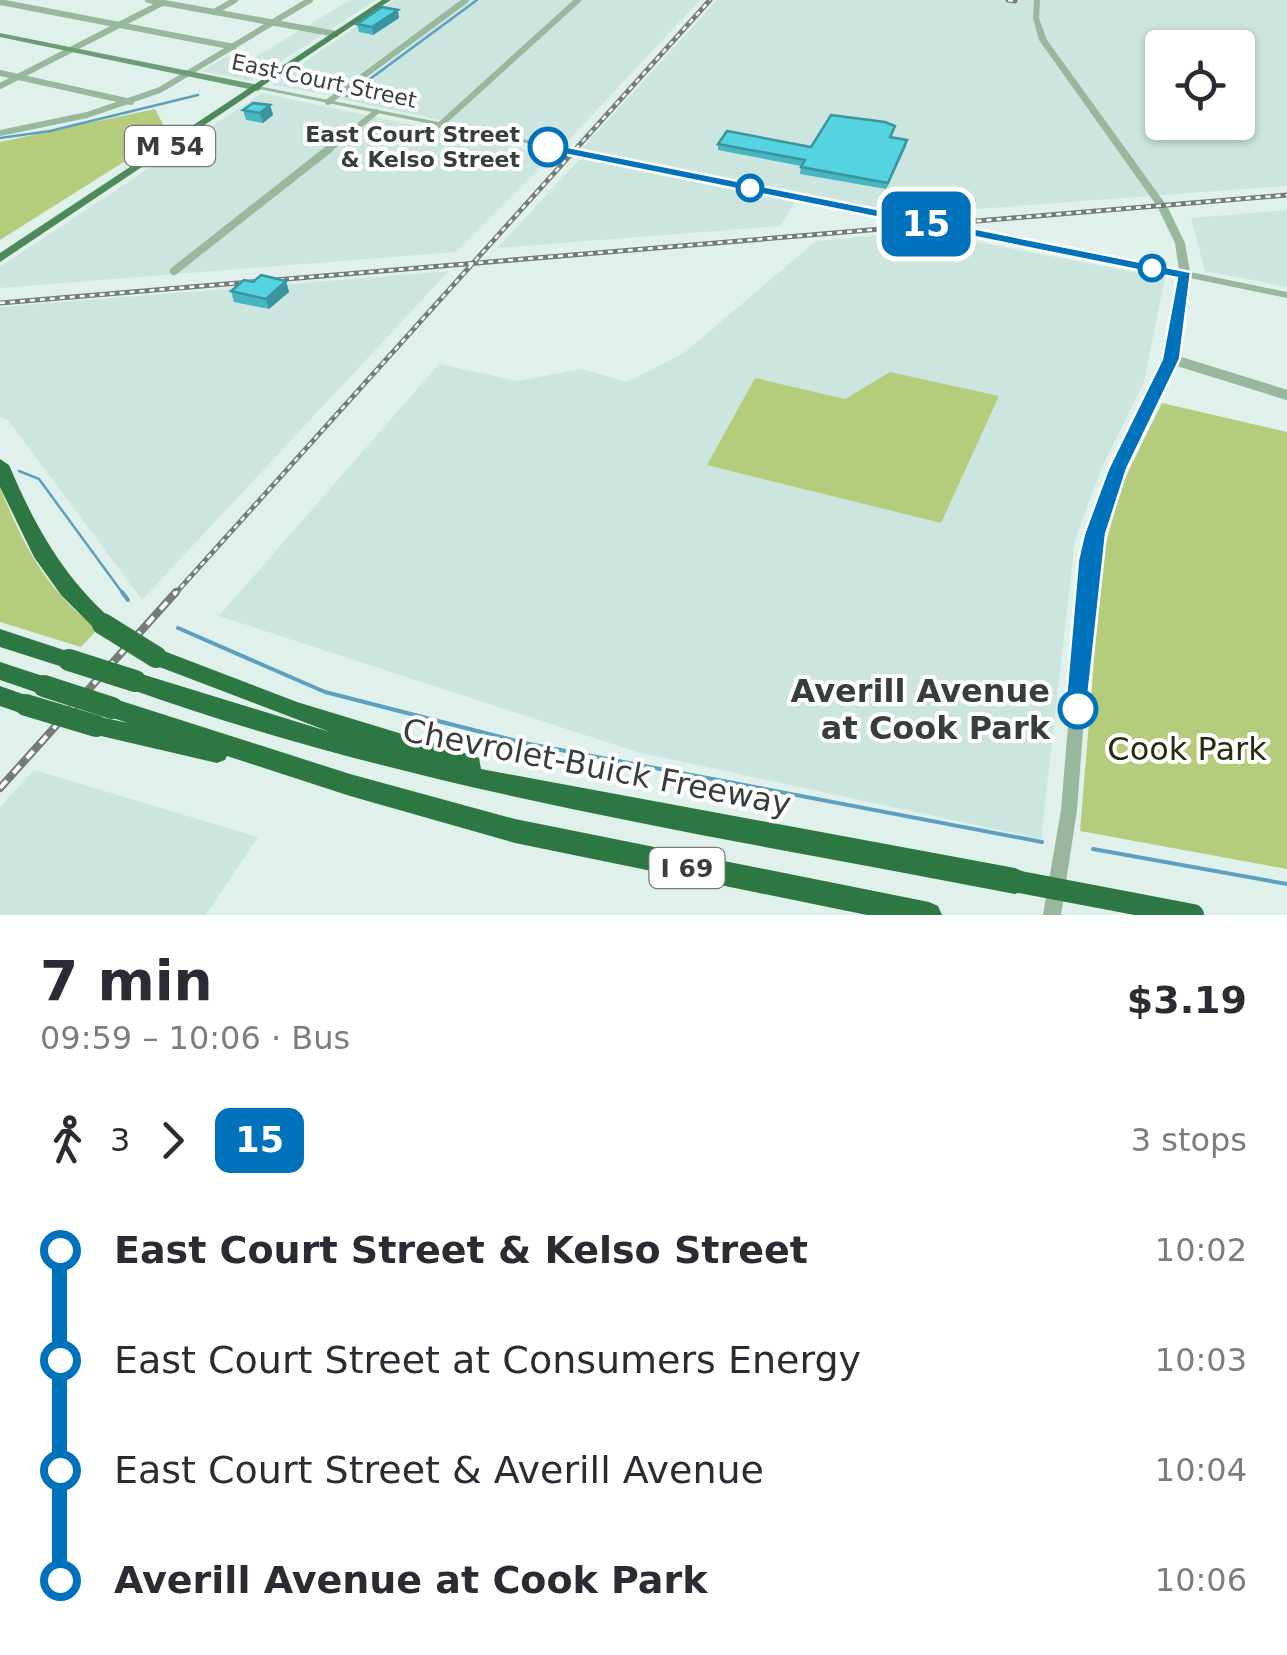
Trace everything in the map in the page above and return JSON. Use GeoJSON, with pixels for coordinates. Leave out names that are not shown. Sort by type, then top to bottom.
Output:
{"type":"FeatureCollection","features":[{"type":"Feature","properties":{"kind":"highway"},"geometry":{"type":"LineString","coordinates":[[0,465],[42,560],[62,586],[103,624],[156,657],[296,711],[562,795]]}},
{"type":"Feature","properties":{"kind":"highway","name":"Chevrolet-Buick Freeway"},"geometry":{"type":"LineString","coordinates":[[0,638],[345,746],[562,795],[1193,915]]}},
{"type":"Feature","properties":{"kind":"highway","name":"I 69"},"geometry":{"type":"LineString","coordinates":[[0,671],[298,769],[565,842],[929,915]]}},
{"type":"Feature","properties":{"kind":"highway"},"geometry":{"type":"LineString","coordinates":[[0,696],[96,726],[298,769]]}},
{"type":"Feature","properties":{"kind":"main road","name":"M 54"},"geometry":{"type":"LineString","coordinates":[[0,258],[387,0]]}},
{"type":"Feature","properties":{"kind":"main road","name":"East Court Street"},"geometry":{"type":"LineString","coordinates":[[0,36],[258,88]]}},
{"type":"Feature","properties":{"kind":"street"},"geometry":{"type":"LineString","coordinates":[[148,0],[336,34]]}},
{"type":"Feature","properties":{"kind":"street"},"geometry":{"type":"LineString","coordinates":[[214,12],[235,0]]}},
{"type":"Feature","properties":{"kind":"street"},"geometry":{"type":"LineString","coordinates":[[0,133],[132,102],[190,74],[310,0]]}},
{"type":"Feature","properties":{"kind":"street"},"geometry":{"type":"LineString","coordinates":[[328,102],[466,0]]}},
{"type":"Feature","properties":{"kind":"street"},"geometry":{"type":"LineString","coordinates":[[440,125],[578,0]]}},
{"type":"Feature","properties":{"kind":"street"},"geometry":{"type":"LineString","coordinates":[[1036,0],[1036,18],[1043,40],[1162,206],[1180,243],[1186,275],[1171,359],[1102,508],[1089,560],[1069,810],[1052,915]]}},
{"type":"Feature","properties":{"kind":"street"},"geometry":{"type":"LineString","coordinates":[[0,86],[165,1]]}},
{"type":"Feature","properties":{"kind":"street"},"geometry":{"type":"LineString","coordinates":[[0,2],[234,46]]}},
{"type":"Feature","properties":{"kind":"street"},"geometry":{"type":"LineString","coordinates":[[0,73],[132,102]]}},
{"type":"Feature","properties":{"kind":"street","name":"East Court Street"},"geometry":{"type":"LineString","coordinates":[[258,88],[1287,294]]}},
{"type":"Feature","properties":{"kind":"street"},"geometry":{"type":"LineString","coordinates":[[174,271],[376,112]]}},
{"type":"Feature","properties":{"kind":"street"},"geometry":{"type":"LineString","coordinates":[[1171,359],[1287,395]]}},
{"type":"Feature","properties":{"kind":"shaded area"},"geometry":{"type":"Polygon","coordinates":[[[350,0],[376,0],[250,81],[202,71],[226,57],[249,61],[350,0]]]}},
{"type":"Feature","properties":{"kind":"shaded area"},"geometry":{"type":"Polygon","coordinates":[[[394,0],[462,0],[330,95],[272,85],[394,0]]]}},
{"type":"Feature","properties":{"kind":"shaded area"},"geometry":{"type":"Polygon","coordinates":[[[470,0],[700,0],[563,146],[340,99],[470,0]]]}},
{"type":"Feature","properties":{"kind":"shaded area"},"geometry":{"type":"Polygon","coordinates":[[[717,0],[1287,0],[1287,186],[963,210],[926,220],[581,150],[717,0]]]}},
{"type":"Feature","properties":{"kind":"shaded area"},"geometry":{"type":"Polygon","coordinates":[[[262,93],[553,155],[456,252],[0,288],[0,267],[262,93]]]}},
{"type":"Feature","properties":{"kind":"shaded area"},"geometry":{"type":"Polygon","coordinates":[[[580,159],[795,202],[780,226],[497,248],[580,159]]]}},
{"type":"Feature","properties":{"kind":"shaded area"},"geometry":{"type":"Polygon","coordinates":[[[1287,210],[1287,287],[1205,271],[1191,218],[1287,210]]]}},
{"type":"Feature","properties":{"kind":"shaded area"},"geometry":{"type":"Polygon","coordinates":[[[920,231],[1165,278],[1144,382],[1100,472],[1075,540],[1041,839],[637,752],[219,616],[439,364],[518,381],[582,369],[627,382],[684,353],[816,241],[920,231]]]}},
{"type":"Feature","properties":{"kind":"shaded area"},"geometry":{"type":"Polygon","coordinates":[[[449,271],[142,600],[8,420],[0,417],[0,307],[449,271]]]}},
{"type":"Feature","properties":{"kind":"shaded area"},"geometry":{"type":"Polygon","coordinates":[[[34,770],[258,837],[206,915],[0,915],[0,807],[34,770]]]}},
{"type":"Feature","properties":{"kind":"green space"},"geometry":{"type":"Polygon","coordinates":[[[155,109],[168,134],[0,240],[0,142],[155,109]]]}},
{"type":"Feature","properties":{"kind":"green space"},"geometry":{"type":"Polygon","coordinates":[[[890,372],[999,396],[941,523],[707,465],[755,378],[845,399],[890,372]]]}},
{"type":"Feature","properties":{"kind":"green space","name":"Cook Park"},"geometry":{"type":"Polygon","coordinates":[[[1162,403],[1287,432],[1287,869],[1080,831],[1103,553],[1123,482],[1162,403]]]}},
{"type":"Feature","properties":{"kind":"green space"},"geometry":{"type":"Polygon","coordinates":[[[0,487],[38,566],[64,599],[98,629],[81,647],[0,622],[0,487]]]}},
{"type":"Feature","properties":{"kind":"building"},"geometry":{"type":"Polygon","coordinates":[[[382,7],[398,10],[372,27],[357,24],[382,7]]]}},
{"type":"Feature","properties":{"kind":"building"},"geometry":{"type":"Polygon","coordinates":[[[253,103],[270,105],[260,113],[243,110],[253,103]]]}},
{"type":"Feature","properties":{"kind":"building"},"geometry":{"type":"Polygon","coordinates":[[[831,115],[885,122],[895,126],[890,137],[907,140],[888,183],[801,167],[805,160],[718,144],[727,131],[811,147],[831,115]]]}},
{"type":"Feature","properties":{"kind":"building"},"geometry":{"type":"Polygon","coordinates":[[[261,275],[286,281],[266,299],[231,291],[244,280],[253,282],[261,275]]]}},
{"type":"Feature","properties":{"kind":"waterway"},"geometry":{"type":"LineString","coordinates":[[347,96],[477,0]]}},
{"type":"Feature","properties":{"kind":"waterway"},"geometry":{"type":"LineString","coordinates":[[0,138],[50,131],[198,95]]}},
{"type":"Feature","properties":{"kind":"waterway"},"geometry":{"type":"LineString","coordinates":[[19,471],[39,479],[124,595]]}},
{"type":"Feature","properties":{"kind":"waterway"},"geometry":{"type":"LineString","coordinates":[[122,592],[128,600]]}},
{"type":"Feature","properties":{"kind":"waterway"},"geometry":{"type":"LineString","coordinates":[[178,628],[325,692],[524,743],[1042,842]]}},
{"type":"Feature","properties":{"kind":"waterway"},"geometry":{"type":"LineString","coordinates":[[1093,849],[1287,884]]}},
{"type":"Feature","properties":{"kind":"railway"},"geometry":{"type":"LineString","coordinates":[[473,263],[710,0]]}},
{"type":"Feature","properties":{"kind":"railway"},"geometry":{"type":"LineString","coordinates":[[1008,0],[1015,1]]}},
{"type":"Feature","properties":{"kind":"railway"},"geometry":{"type":"LineString","coordinates":[[473,263],[1287,195]]}},
{"type":"Feature","properties":{"kind":"railway"},"geometry":{"type":"LineString","coordinates":[[0,303],[473,263]]}},
{"type":"Feature","properties":{"kind":"railway"},"geometry":{"type":"LineString","coordinates":[[174,595],[473,263]]}},
{"type":"Feature","properties":{"kind":"railway"},"geometry":{"type":"LineString","coordinates":[[0,788],[176,592]]}},
{"type":"Feature","properties":{"kind":"bus line","name":"15"},"geometry":{"type":"LineString","coordinates":[[548,147],[1186,275],[1179,332],[1171,359],[1118,469],[1095,534],[1089,560],[1078,709]]}},
{"type":"Feature","properties":{"kind":"place","name":"East Court Street & Kelso Street"},"geometry":{"type":"Point","coordinates":[548,147]}},
{"type":"Feature","properties":{"kind":"place","name":"Averill Avenue at Cook Park"},"geometry":{"type":"Point","coordinates":[1078,709]}}]}
